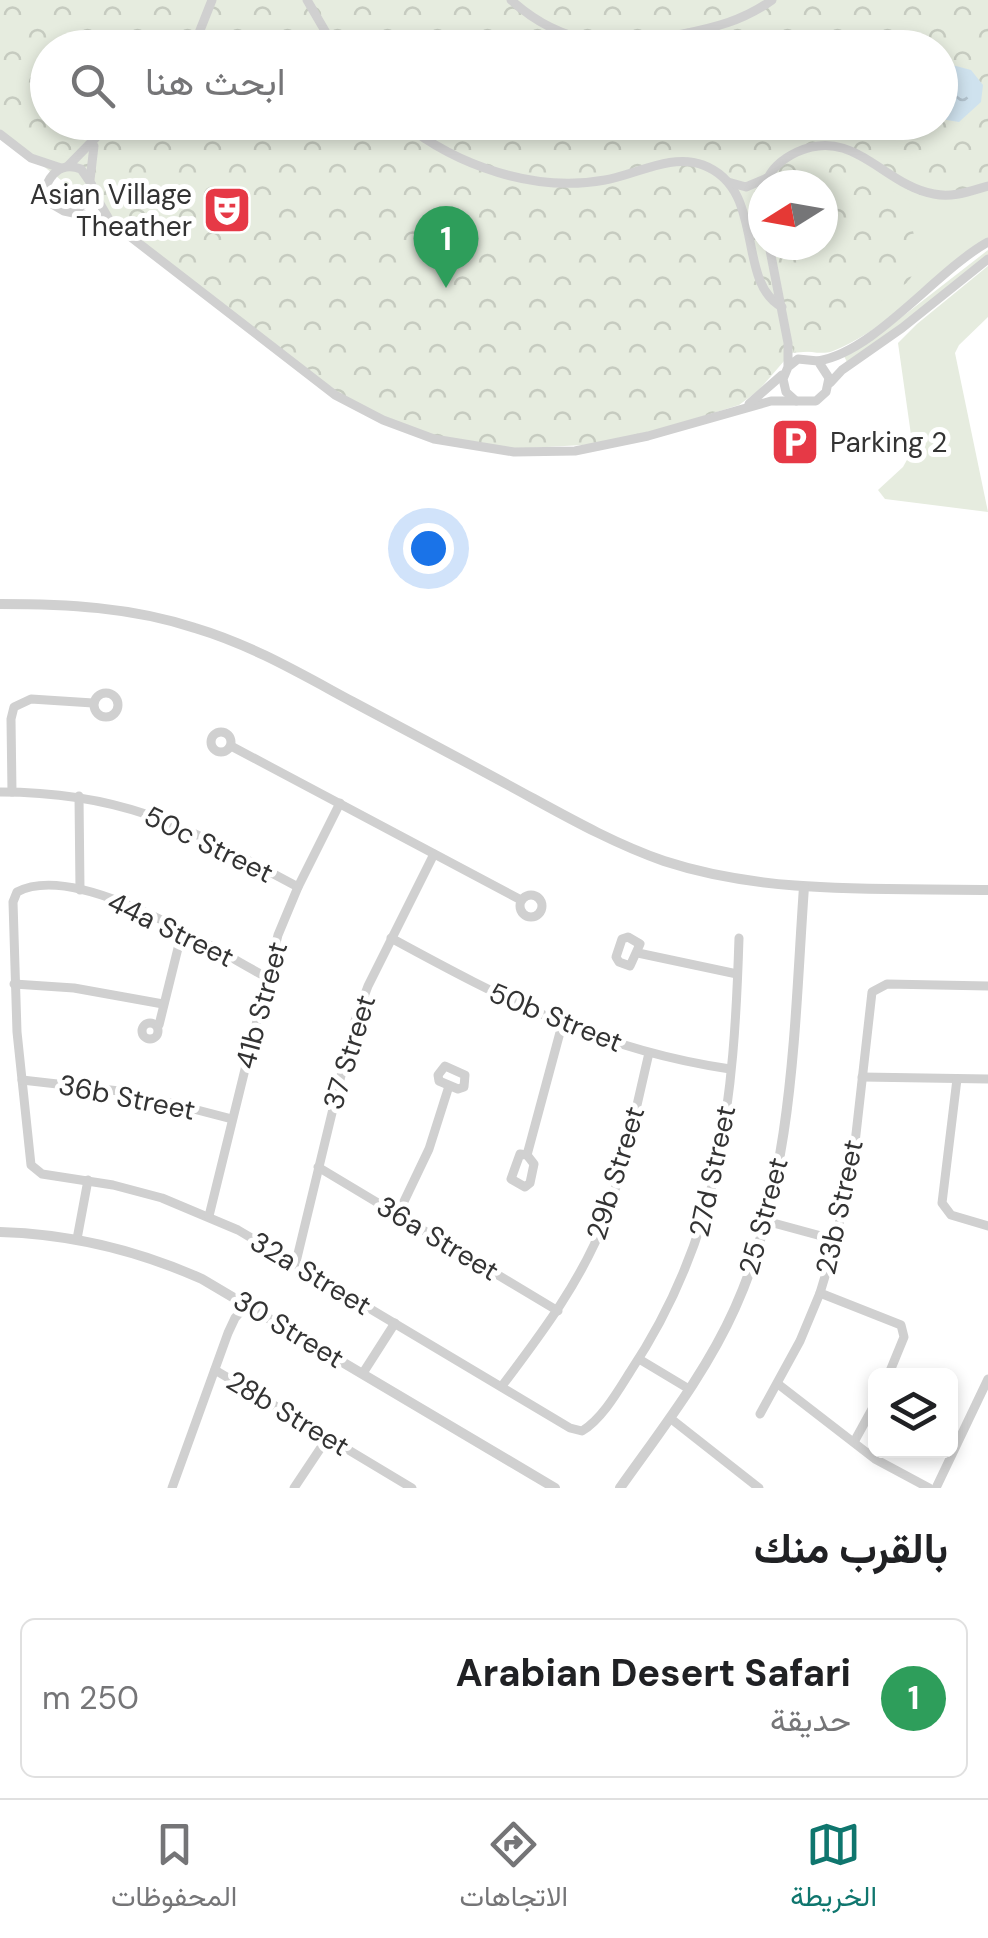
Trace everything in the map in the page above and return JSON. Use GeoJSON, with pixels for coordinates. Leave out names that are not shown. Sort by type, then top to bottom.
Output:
{"type":"FeatureCollection","features":[{"type":"Feature","properties":{"kind":"street"},"geometry":{"type":"LineString","coordinates":[[200,30],[212,0]]}},
{"type":"Feature","properties":{"kind":"street"},"geometry":{"type":"LineString","coordinates":[[307,0],[324,30]]}},
{"type":"Feature","properties":{"kind":"street"},"geometry":{"type":"LineString","coordinates":[[511,0],[556,30]]}},
{"type":"Feature","properties":{"kind":"street"},"geometry":{"type":"LineString","coordinates":[[696,30],[749,15],[772,0]]}},
{"type":"Feature","properties":{"kind":"street"},"geometry":{"type":"LineString","coordinates":[[0,134],[31,158],[81,170],[110,220],[335,395],[383,420],[434,439],[514,452],[575,451],[648,436],[771,401],[816,401],[842,370],[913,320],[988,259]]}},
{"type":"Feature","properties":{"kind":"street"},"geometry":{"type":"LineString","coordinates":[[47,191],[50,177],[97,140]]}},
{"type":"Feature","properties":{"kind":"street"},"geometry":{"type":"LineString","coordinates":[[430,140],[451,154],[517,176],[589,182],[670,163],[689,162],[710,169],[724,181],[745,215],[761,285],[769,298],[782,307]]}},
{"type":"Feature","properties":{"kind":"street"},"geometry":{"type":"LineString","coordinates":[[72,212],[84,207],[91,185],[94,143]]}},
{"type":"Feature","properties":{"kind":"street"},"geometry":{"type":"LineString","coordinates":[[777,170],[791,155],[826,144],[851,149],[907,184],[933,194],[960,194],[988,186]]}},
{"type":"Feature","properties":{"kind":"street"},"geometry":{"type":"LineString","coordinates":[[31,158],[58,208],[110,220]]}},
{"type":"Feature","properties":{"kind":"street"},"geometry":{"type":"LineString","coordinates":[[724,181],[748,186]]}},
{"type":"Feature","properties":{"kind":"street"},"geometry":{"type":"LineString","coordinates":[[742,410],[767,391],[798,358],[818,360],[842,354],[892,320],[958,262],[988,242]]}},
{"type":"Feature","properties":{"kind":"street"},"geometry":{"type":"LineString","coordinates":[[772,260],[782,307],[784,386],[796,402]]}},
{"type":"Feature","properties":{"kind":"street"},"geometry":{"type":"LineString","coordinates":[[818,360],[827,371],[828,386]]}},
{"type":"Feature","properties":{"kind":"street"},"geometry":{"type":"LineString","coordinates":[[0,604],[107,608],[215,634],[278,660],[630,848],[713,874],[802,887],[988,890]]}},
{"type":"Feature","properties":{"kind":"street"},"geometry":{"type":"LineString","coordinates":[[12,792],[14,706],[31,699],[93,703]]}},
{"type":"Feature","properties":{"kind":"street"},"geometry":{"type":"LineString","coordinates":[[230,746],[521,900]]}},
{"type":"Feature","properties":{"kind":"street","name":"50c Street"},"geometry":{"type":"LineString","coordinates":[[0,792],[80,796],[116,803],[170,821],[298,887]]}},
{"type":"Feature","properties":{"kind":"street"},"geometry":{"type":"LineString","coordinates":[[80,796],[80,890]]}},
{"type":"Feature","properties":{"kind":"street","name":"41b Street"},"geometry":{"type":"LineString","coordinates":[[209,1216],[266,976],[298,887],[340,804]]}},
{"type":"Feature","properties":{"kind":"street","name":"37 Street"},"geometry":{"type":"LineString","coordinates":[[296,1262],[350,1036],[368,986],[434,854]]}},
{"type":"Feature","properties":{"kind":"street","name":"25 Street"},"geometry":{"type":"LineString","coordinates":[[620,1488],[689,1389],[735,1308],[766,1221],[788,1095],[802,887]]}},
{"type":"Feature","properties":{"kind":"street","name":"44a Street"},"geometry":{"type":"LineString","coordinates":[[14,984],[15,895],[28,888],[80,890],[133,906],[266,976]]}},
{"type":"Feature","properties":{"kind":"street"},"geometry":{"type":"LineString","coordinates":[[159,1026],[182,932]]}},
{"type":"Feature","properties":{"kind":"street","name":"50b Street"},"geometry":{"type":"LineString","coordinates":[[392,938],[562,1025],[649,1054],[730,1070]]}},
{"type":"Feature","properties":{"kind":"street","name":"27d Street"},"geometry":{"type":"LineString","coordinates":[[582,1431],[593,1423],[639,1359],[682,1281],[705,1219],[719,1161],[730,1070],[738,938]]}},
{"type":"Feature","properties":{"kind":"street"},"geometry":{"type":"LineString","coordinates":[[638,953],[738,974]]}},
{"type":"Feature","properties":{"kind":"street"},"geometry":{"type":"LineString","coordinates":[[22,1080],[14,984],[74,988],[163,1004]]}},
{"type":"Feature","properties":{"kind":"street","name":"23b Street"},"geometry":{"type":"LineString","coordinates":[[760,1414],[820,1293],[836,1240],[850,1176],[870,996],[875,988],[887,984],[988,986]]}},
{"type":"Feature","properties":{"kind":"street"},"geometry":{"type":"LineString","coordinates":[[527,1155],[562,1025]]}},
{"type":"Feature","properties":{"kind":"street","name":"29b Street"},"geometry":{"type":"LineString","coordinates":[[502,1386],[558,1310],[605,1220],[649,1054]]}},
{"type":"Feature","properties":{"kind":"street"},"geometry":{"type":"LineString","coordinates":[[862,1077],[988,1079]]}},
{"type":"Feature","properties":{"kind":"street"},"geometry":{"type":"LineString","coordinates":[[957,1078],[942,1203],[951,1215],[988,1226]]}},
{"type":"Feature","properties":{"kind":"street","name":"36b Street"},"geometry":{"type":"LineString","coordinates":[[22,1080],[128,1092],[232,1119]]}},
{"type":"Feature","properties":{"kind":"street","name":"32a Street"},"geometry":{"type":"LineString","coordinates":[[22,1080],[28,1156],[42,1174],[150,1195],[209,1216],[296,1262],[570,1428],[582,1431]]}},
{"type":"Feature","properties":{"kind":"street"},"geometry":{"type":"LineString","coordinates":[[398,1214],[430,1149],[450,1086]]}},
{"type":"Feature","properties":{"kind":"street","name":"36a Street"},"geometry":{"type":"LineString","coordinates":[[318,1166],[558,1310]]}},
{"type":"Feature","properties":{"kind":"street"},"geometry":{"type":"LineString","coordinates":[[78,1239],[88,1180]]}},
{"type":"Feature","properties":{"kind":"street"},"geometry":{"type":"LineString","coordinates":[[766,1221],[836,1240]]}},
{"type":"Feature","properties":{"kind":"street","name":"30 Street"},"geometry":{"type":"LineString","coordinates":[[0,1232],[78,1239],[161,1262],[244,1302],[555,1488]]}},
{"type":"Feature","properties":{"kind":"street"},"geometry":{"type":"LineString","coordinates":[[820,1293],[894,1320],[903,1328],[903,1340],[891,1368]]}},
{"type":"Feature","properties":{"kind":"street"},"geometry":{"type":"LineString","coordinates":[[172,1488],[228,1333],[244,1302]]}},
{"type":"Feature","properties":{"kind":"street"},"geometry":{"type":"LineString","coordinates":[[363,1373],[395,1323]]}},
{"type":"Feature","properties":{"kind":"street"},"geometry":{"type":"LineString","coordinates":[[639,1359],[689,1389]]}},
{"type":"Feature","properties":{"kind":"street","name":"28b Street"},"geometry":{"type":"LineString","coordinates":[[215,1370],[412,1488]]}},
{"type":"Feature","properties":{"kind":"street"},"geometry":{"type":"LineString","coordinates":[[778,1384],[887,1466],[933,1488],[988,1379]]}},
{"type":"Feature","properties":{"kind":"street"},"geometry":{"type":"LineString","coordinates":[[854,1442],[868,1417]]}},
{"type":"Feature","properties":{"kind":"street"},"geometry":{"type":"LineString","coordinates":[[670,1418],[760,1488]]}},
{"type":"Feature","properties":{"kind":"street"},"geometry":{"type":"LineString","coordinates":[[294,1488],[328,1437]]}},
{"type":"Feature","properties":{"kind":"green space"},"geometry":{"type":"Polygon","coordinates":[[[0,0],[988,0],[988,233],[828,350],[791,353],[758,391],[739,405],[618,443],[511,449],[430,435],[356,405],[292,362],[0,132],[0,0]]]}},
{"type":"Feature","properties":{"kind":"green space"},"geometry":{"type":"Polygon","coordinates":[[[835,152],[854,156],[926,197],[954,200],[988,193],[988,239],[893,316],[853,342],[828,352],[794,352],[795,342],[816,345],[908,282],[918,266],[909,201],[835,156],[835,152]]]}},
{"type":"Feature","properties":{"kind":"green space"},"geometry":{"type":"Polygon","coordinates":[[[988,250],[988,257],[847,362],[844,356],[880,334],[988,250]]]}},
{"type":"Feature","properties":{"kind":"green space"},"geometry":{"type":"Polygon","coordinates":[[[988,266],[988,317],[955,353],[988,512],[885,499],[878,490],[903,467],[913,449],[898,343],[988,266]]]}},
{"type":"Feature","properties":{"kind":"water"},"geometry":{"type":"Polygon","coordinates":[[[958,67],[971,70],[983,85],[981,102],[959,122],[958,67]]]}},
{"type":"Feature","properties":{"kind":"place","name":"Asian Village Theather"},"geometry":{"type":"Point","coordinates":[227,210]}},
{"type":"Feature","properties":{"kind":"place","name":"Arabian Desert Safari"},"geometry":{"type":"Point","coordinates":[446,288]}},
{"type":"Feature","properties":{"kind":"place","name":"Parking 2"},"geometry":{"type":"Point","coordinates":[795,442]}}]}
